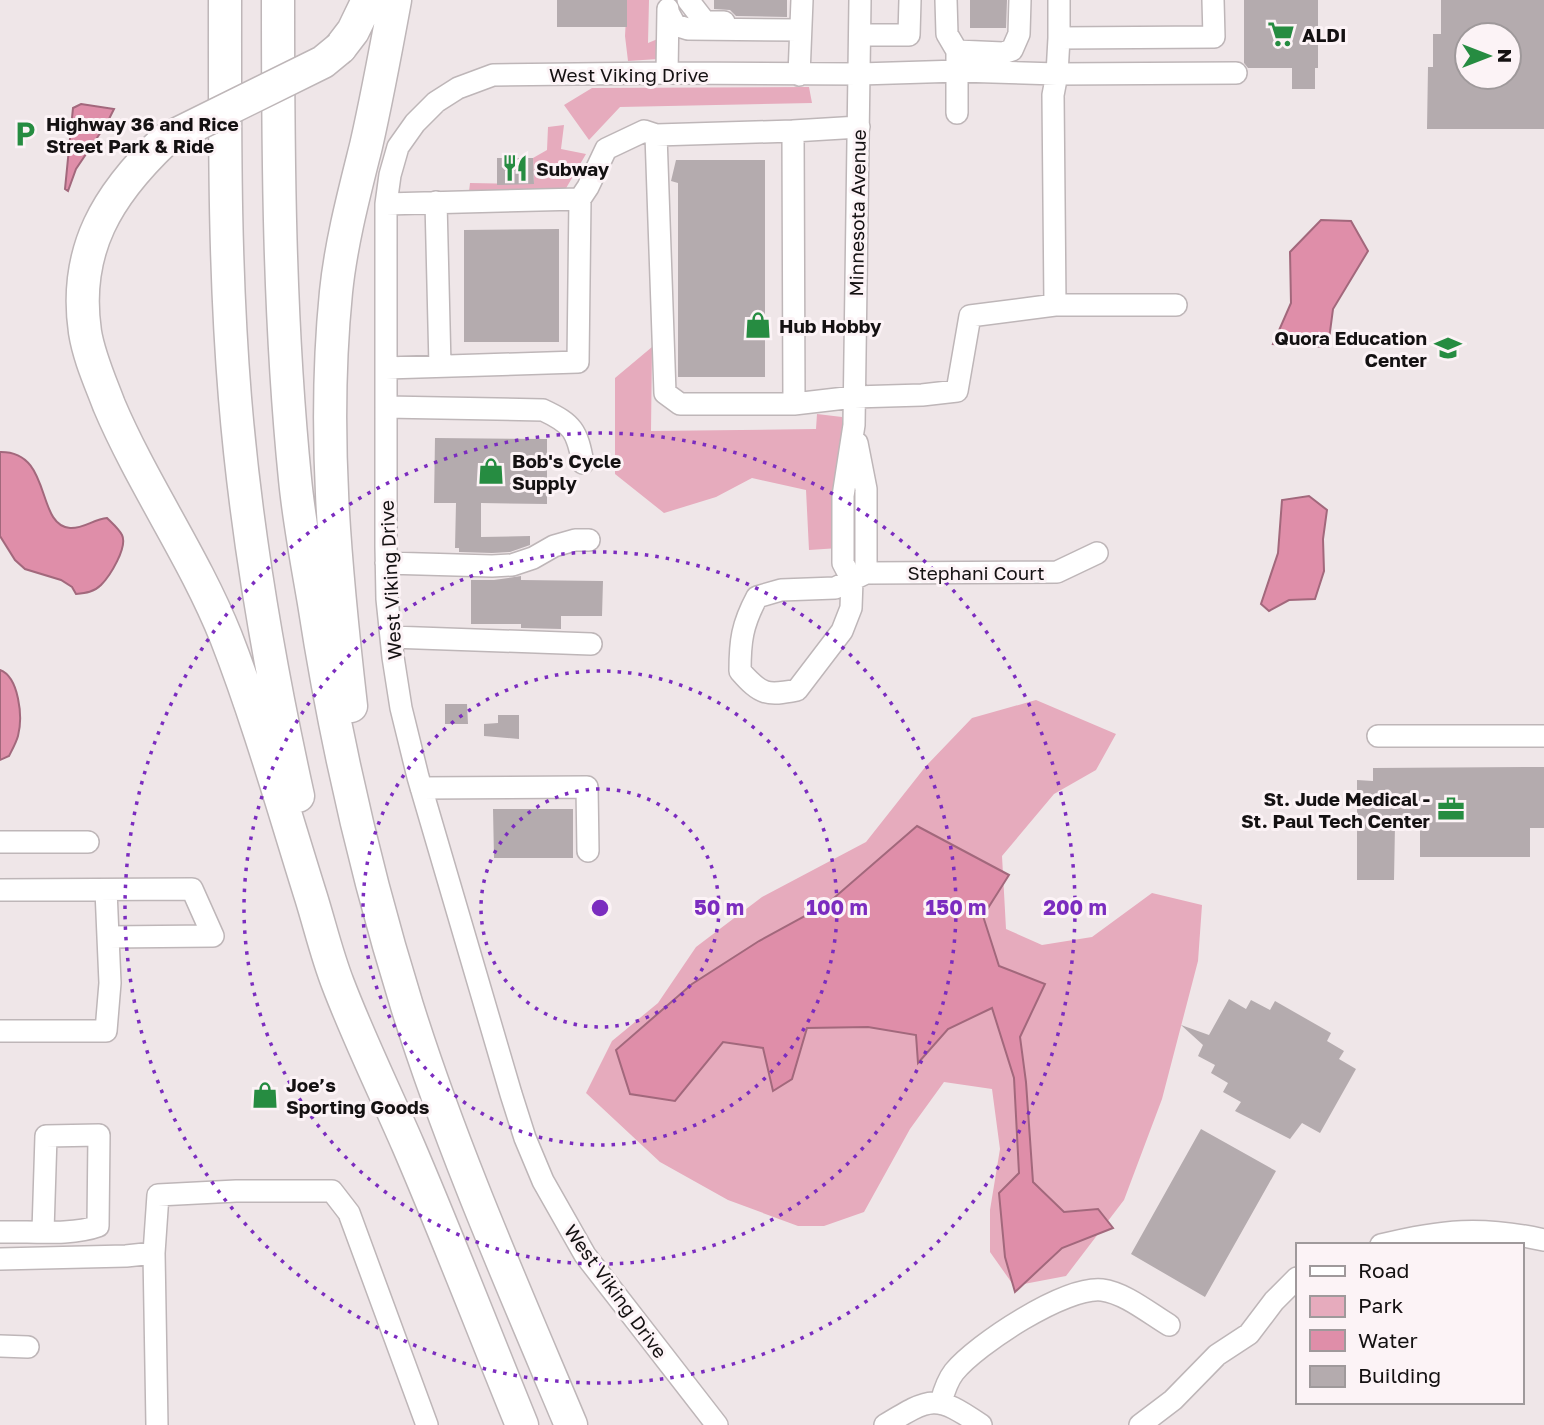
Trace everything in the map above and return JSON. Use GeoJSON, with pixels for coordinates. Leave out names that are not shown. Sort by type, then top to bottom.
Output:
{"type":"FeatureCollection","features":[{"type":"Feature","properties":{"kind":"highway"},"geometry":{"type":"LineString","coordinates":[[225,0],[225,227],[230,324],[242,468],[257,579],[275,687],[306,829],[359,1011],[409,1147]]}},
{"type":"Feature","properties":{"kind":"highway"},"geometry":{"type":"LineString","coordinates":[[278,0],[280,262],[296,484],[322,656],[352,800],[407,1007],[468,1179],[570,1425]]}},
{"type":"Feature","properties":{"kind":"highway"},"geometry":{"type":"LineString","coordinates":[[368,0],[340,48],[323,62],[165,140],[136,167],[116,193],[99,223],[88,258],[84,298],[85,332],[94,368],[119,427],[199,579],[226,637],[260,734],[338,983],[409,1147],[522,1425]]}},
{"type":"Feature","properties":{"kind":"highway"},"geometry":{"type":"LineString","coordinates":[[377,898],[356,755],[333,542],[328,432],[332,337],[340,265],[396,0]]}},
{"type":"Feature","properties":{"kind":"highway"},"geometry":{"type":"LineString","coordinates":[[380,84],[407,0]]}},
{"type":"Feature","properties":{"kind":"street"},"geometry":{"type":"LineString","coordinates":[[688,0],[697,26]]}},
{"type":"Feature","properties":{"kind":"street"},"geometry":{"type":"LineString","coordinates":[[799,75],[789,30],[802,0]]}},
{"type":"Feature","properties":{"kind":"street","name":"Minnesota Avenue"},"geometry":{"type":"LineString","coordinates":[[859,576],[843,563],[843,496],[854,397],[860,0]]}},
{"type":"Feature","properties":{"kind":"street"},"geometry":{"type":"LineString","coordinates":[[909,35],[910,0]]}},
{"type":"Feature","properties":{"kind":"street"},"geometry":{"type":"LineString","coordinates":[[946,0],[954,52],[957,113]]}},
{"type":"Feature","properties":{"kind":"street"},"geometry":{"type":"LineString","coordinates":[[954,52],[1012,50],[1019,34],[1020,0]]}},
{"type":"Feature","properties":{"kind":"street"},"geometry":{"type":"LineString","coordinates":[[1055,305],[1053,95],[1057,74],[1059,0]]}},
{"type":"Feature","properties":{"kind":"street"},"geometry":{"type":"LineString","coordinates":[[1213,0],[1214,72]]}},
{"type":"Feature","properties":{"kind":"street"},"geometry":{"type":"LineString","coordinates":[[671,4],[676,24],[789,30]]}},
{"type":"Feature","properties":{"kind":"street"},"geometry":{"type":"LineString","coordinates":[[671,4],[672,73]]}},
{"type":"Feature","properties":{"kind":"street"},"geometry":{"type":"LineString","coordinates":[[672,73],[680,35],[697,26]]}},
{"type":"Feature","properties":{"kind":"street"},"geometry":{"type":"LineString","coordinates":[[861,35],[909,35],[954,52],[1057,74],[1236,73]]}},
{"type":"Feature","properties":{"kind":"street"},"geometry":{"type":"LineString","coordinates":[[1059,38],[1214,37]]}},
{"type":"Feature","properties":{"kind":"street","name":"West Viking Drive"},"geometry":{"type":"LineString","coordinates":[[717,1425],[585,1255],[543,1181],[511,1094],[421,788],[401,708],[391,637],[386,563],[386,204],[390,175],[398,147],[415,123],[436,102],[458,88],[482,78],[506,74],[860,75],[954,52]]}},
{"type":"Feature","properties":{"kind":"street"},"geometry":{"type":"LineString","coordinates":[[386,368],[578,362],[580,199],[606,149],[644,131],[656,135],[859,127]]}},
{"type":"Feature","properties":{"kind":"street"},"geometry":{"type":"LineString","coordinates":[[793,131],[794,404]]}},
{"type":"Feature","properties":{"kind":"street"},"geometry":{"type":"LineString","coordinates":[[656,135],[665,393],[680,404],[794,404],[854,397],[957,391],[970,316],[1055,305],[1176,305]]}},
{"type":"Feature","properties":{"kind":"street"},"geometry":{"type":"LineString","coordinates":[[386,204],[580,199]]}},
{"type":"Feature","properties":{"kind":"street"},"geometry":{"type":"LineString","coordinates":[[436,202],[440,366]]}},
{"type":"Feature","properties":{"kind":"street"},"geometry":{"type":"LineString","coordinates":[[386,407],[543,410],[565,420],[579,440],[583,463]]}},
{"type":"Feature","properties":{"kind":"street"},"geometry":{"type":"LineString","coordinates":[[386,563],[512,565],[533,558],[554,546],[575,540],[589,540]]}},
{"type":"Feature","properties":{"kind":"street","name":"Stephani Court"},"geometry":{"type":"LineString","coordinates":[[859,576],[842,631],[797,690],[773,695],[753,686],[740,671],[740,639],[746,616],[757,597],[781,590],[835,589],[859,576],[1057,572],[1097,552]]}},
{"type":"Feature","properties":{"kind":"street"},"geometry":{"type":"LineString","coordinates":[[391,637],[590,644]]}},
{"type":"Feature","properties":{"kind":"street"},"geometry":{"type":"LineString","coordinates":[[1378,736],[1544,736]]}},
{"type":"Feature","properties":{"kind":"street"},"geometry":{"type":"LineString","coordinates":[[421,788],[587,787],[588,851]]}},
{"type":"Feature","properties":{"kind":"street"},"geometry":{"type":"LineString","coordinates":[[0,842],[88,842]]}},
{"type":"Feature","properties":{"kind":"street"},"geometry":{"type":"LineString","coordinates":[[0,890],[192,889],[213,936],[108,937]]}},
{"type":"Feature","properties":{"kind":"street"},"geometry":{"type":"LineString","coordinates":[[0,1031],[106,1031],[110,983],[106,890]]}},
{"type":"Feature","properties":{"kind":"street"},"geometry":{"type":"LineString","coordinates":[[0,1232],[87,1230],[98,1226],[99,1135],[46,1136],[43,1231]]}},
{"type":"Feature","properties":{"kind":"street"},"geometry":{"type":"LineString","coordinates":[[157,1425],[154,1253],[158,1195],[236,1191],[332,1191],[349,1213],[426,1425]]}},
{"type":"Feature","properties":{"kind":"street"},"geometry":{"type":"LineString","coordinates":[[1389,1243],[1463,1230],[1544,1240]]}},
{"type":"Feature","properties":{"kind":"street"},"geometry":{"type":"LineString","coordinates":[[0,1259],[154,1253]]}},
{"type":"Feature","properties":{"kind":"street"},"geometry":{"type":"LineString","coordinates":[[1140,1425],[1174,1400],[1217,1355],[1250,1334],[1274,1301],[1296,1279]]}},
{"type":"Feature","properties":{"kind":"street"},"geometry":{"type":"LineString","coordinates":[[941,1402],[955,1371],[976,1352],[1017,1323],[1065,1298],[1101,1290],[1117,1294],[1169,1325]]}},
{"type":"Feature","properties":{"kind":"street"},"geometry":{"type":"LineString","coordinates":[[0,1346],[28,1346]]}},
{"type":"Feature","properties":{"kind":"street"},"geometry":{"type":"LineString","coordinates":[[885,1425],[912,1408],[941,1402],[956,1408],[981,1425]]}},
{"type":"Feature","properties":{"kind":"green space"},"geometry":{"type":"Polygon","coordinates":[[[627,0],[649,0],[648,43],[660,38],[658,59],[628,61],[625,36],[627,0]]]}},
{"type":"Feature","properties":{"kind":"green space"},"geometry":{"type":"Polygon","coordinates":[[[809,87],[812,103],[620,107],[589,140],[564,105],[592,88],[809,87]]]}},
{"type":"Feature","properties":{"kind":"green space"},"geometry":{"type":"Polygon","coordinates":[[[564,125],[561,149],[586,154],[565,190],[469,192],[470,183],[534,184],[533,158],[547,150],[548,127],[564,125]]]}},
{"type":"Feature","properties":{"kind":"green space"},"geometry":{"type":"Polygon","coordinates":[[[652,347],[651,431],[816,429],[817,414],[842,417],[846,438],[839,548],[809,550],[806,490],[752,478],[716,497],[664,513],[615,474],[615,378],[652,347]]]}},
{"type":"Feature","properties":{"kind":"green space"},"geometry":{"type":"Polygon","coordinates":[[[1036,700],[1116,734],[1096,770],[1054,794],[1002,856],[1006,929],[1042,945],[1092,937],[1152,893],[1202,905],[1198,961],[1162,1099],[1124,1200],[1066,1276],[1014,1286],[990,1252],[990,1210],[1000,1149],[992,1089],[944,1082],[910,1129],[864,1212],[824,1226],[798,1226],[728,1200],[660,1162],[586,1093],[612,1041],[658,1003],[696,947],[762,897],[866,842],[926,766],[972,718],[1036,700]]]}},
{"type":"Feature","properties":{"kind":"water"},"geometry":{"type":"Polygon","coordinates":[[[81,104],[114,109],[76,169],[68,191],[65,189],[73,108],[81,104]]]}},
{"type":"Feature","properties":{"kind":"water"},"geometry":{"type":"Polygon","coordinates":[[[1321,220],[1351,221],[1368,251],[1333,309],[1328,347],[1273,344],[1291,303],[1290,252],[1321,220]]]}},
{"type":"Feature","properties":{"kind":"water"},"geometry":{"type":"Polygon","coordinates":[[[0,452],[17,455],[28,463],[36,475],[52,515],[59,524],[75,528],[107,518],[122,535],[123,547],[117,561],[105,581],[98,587],[90,592],[76,594],[72,587],[61,580],[25,569],[15,560],[0,536],[0,452]]]}},
{"type":"Feature","properties":{"kind":"water"},"geometry":{"type":"Polygon","coordinates":[[[1309,496],[1327,510],[1323,539],[1324,571],[1315,599],[1289,600],[1269,611],[1261,604],[1278,553],[1282,500],[1309,496]]]}},
{"type":"Feature","properties":{"kind":"water"},"geometry":{"type":"Polygon","coordinates":[[[0,670],[12,681],[18,698],[20,719],[14,746],[9,756],[0,760],[0,670]]]}},
{"type":"Feature","properties":{"kind":"water"},"geometry":{"type":"Polygon","coordinates":[[[917,826],[1009,875],[983,916],[999,966],[1045,984],[1020,1037],[1033,1182],[1064,1212],[1098,1209],[1113,1228],[1062,1248],[1015,1292],[1005,1257],[999,1193],[1019,1173],[1014,1078],[992,1008],[948,1029],[918,1063],[916,1035],[868,1027],[807,1028],[792,1079],[773,1091],[763,1048],[723,1042],[675,1101],[630,1094],[616,1050],[692,984],[759,941],[827,904],[917,826]]]}},
{"type":"Feature","properties":{"kind":"building"},"geometry":{"type":"Polygon","coordinates":[[[557,0],[627,0],[627,27],[557,27],[557,0]]]}},
{"type":"Feature","properties":{"kind":"building"},"geometry":{"type":"Polygon","coordinates":[[[714,0],[787,0],[787,17],[736,16],[730,10],[714,9],[714,0]]]}},
{"type":"Feature","properties":{"kind":"building"},"geometry":{"type":"Polygon","coordinates":[[[970,0],[1007,0],[1006,28],[970,28],[970,0]]]}},
{"type":"Feature","properties":{"kind":"building","name":"ALDI"},"geometry":{"type":"Polygon","coordinates":[[[1244,0],[1318,0],[1318,68],[1315,68],[1315,89],[1292,89],[1292,68],[1248,68],[1244,63],[1244,0]]]}},
{"type":"Feature","properties":{"kind":"building"},"geometry":{"type":"Polygon","coordinates":[[[1441,0],[1544,0],[1544,129],[1427,129],[1428,67],[1433,67],[1433,34],[1441,34],[1441,0]]]}},
{"type":"Feature","properties":{"kind":"building"},"geometry":{"type":"Polygon","coordinates":[[[497,158],[533,158],[534,184],[497,185],[497,158]]]}},
{"type":"Feature","properties":{"kind":"building"},"geometry":{"type":"Polygon","coordinates":[[[676,160],[765,160],[765,377],[678,377],[678,183],[671,181],[676,160]]]}},
{"type":"Feature","properties":{"kind":"building"},"geometry":{"type":"Polygon","coordinates":[[[559,229],[559,342],[464,342],[464,230],[559,229]]]}},
{"type":"Feature","properties":{"kind":"building","name":"Bob's Cycle Supply"},"geometry":{"type":"Polygon","coordinates":[[[435,438],[547,439],[547,504],[481,503],[481,537],[530,536],[530,545],[510,552],[492,553],[459,552],[459,548],[455,548],[456,503],[434,503],[435,438]]]}},
{"type":"Feature","properties":{"kind":"building"},"geometry":{"type":"Polygon","coordinates":[[[521,576],[521,580],[603,581],[602,616],[561,616],[561,629],[521,628],[521,624],[471,624],[471,580],[521,576]]]}},
{"type":"Feature","properties":{"kind":"building"},"geometry":{"type":"Polygon","coordinates":[[[445,704],[467,704],[468,724],[445,724],[445,704]]]}},
{"type":"Feature","properties":{"kind":"building"},"geometry":{"type":"Polygon","coordinates":[[[498,715],[519,715],[519,739],[484,736],[484,724],[498,723],[498,715]]]}},
{"type":"Feature","properties":{"kind":"building","name":"St. Jude Medical - St. Paul Tech Center"},"geometry":{"type":"Polygon","coordinates":[[[1544,767],[1544,828],[1530,828],[1530,857],[1420,857],[1420,825],[1395,825],[1394,880],[1357,880],[1357,780],[1373,781],[1373,768],[1544,767]]]}},
{"type":"Feature","properties":{"kind":"building"},"geometry":{"type":"Polygon","coordinates":[[[493,809],[573,809],[573,858],[494,858],[493,809]]]}},
{"type":"Feature","properties":{"kind":"building"},"geometry":{"type":"Polygon","coordinates":[[[1229,999],[1246,1009],[1251,1000],[1270,1010],[1275,1001],[1331,1033],[1327,1041],[1344,1051],[1339,1059],[1356,1069],[1320,1133],[1302,1123],[1290,1139],[1235,1111],[1241,1102],[1223,1092],[1228,1083],[1211,1073],[1215,1065],[1198,1056],[1203,1045],[1181,1025],[1209,1035],[1229,999]]]}},
{"type":"Feature","properties":{"kind":"building"},"geometry":{"type":"Polygon","coordinates":[[[1201,1129],[1276,1171],[1205,1297],[1131,1254],[1201,1129]]]}},
{"type":"Feature","properties":{"kind":"place","name":"ALDI"},"geometry":{"type":"Point","coordinates":[1281,34]}},
{"type":"Feature","properties":{"kind":"place","name":"Highway 36 and Rice Street Park & Ride"},"geometry":{"type":"Point","coordinates":[25,134]}},
{"type":"Feature","properties":{"kind":"place","name":"Subway"},"geometry":{"type":"Point","coordinates":[515,168]}},
{"type":"Feature","properties":{"kind":"place","name":"Hub Hobby"},"geometry":{"type":"Point","coordinates":[758,325]}},
{"type":"Feature","properties":{"kind":"place","name":"Quora Education Center"},"geometry":{"type":"Point","coordinates":[1448,348]}},
{"type":"Feature","properties":{"kind":"place","name":"Bob's Cycle Supply"},"geometry":{"type":"Point","coordinates":[491,471]}},
{"type":"Feature","properties":{"kind":"place","name":"St. Jude Medical - St. Paul Tech Center"},"geometry":{"type":"Point","coordinates":[1451,809]}},
{"type":"Feature","properties":{"kind":"place","name":"Joe’s Sporting Goods"},"geometry":{"type":"Point","coordinates":[265,1095]}}]}
